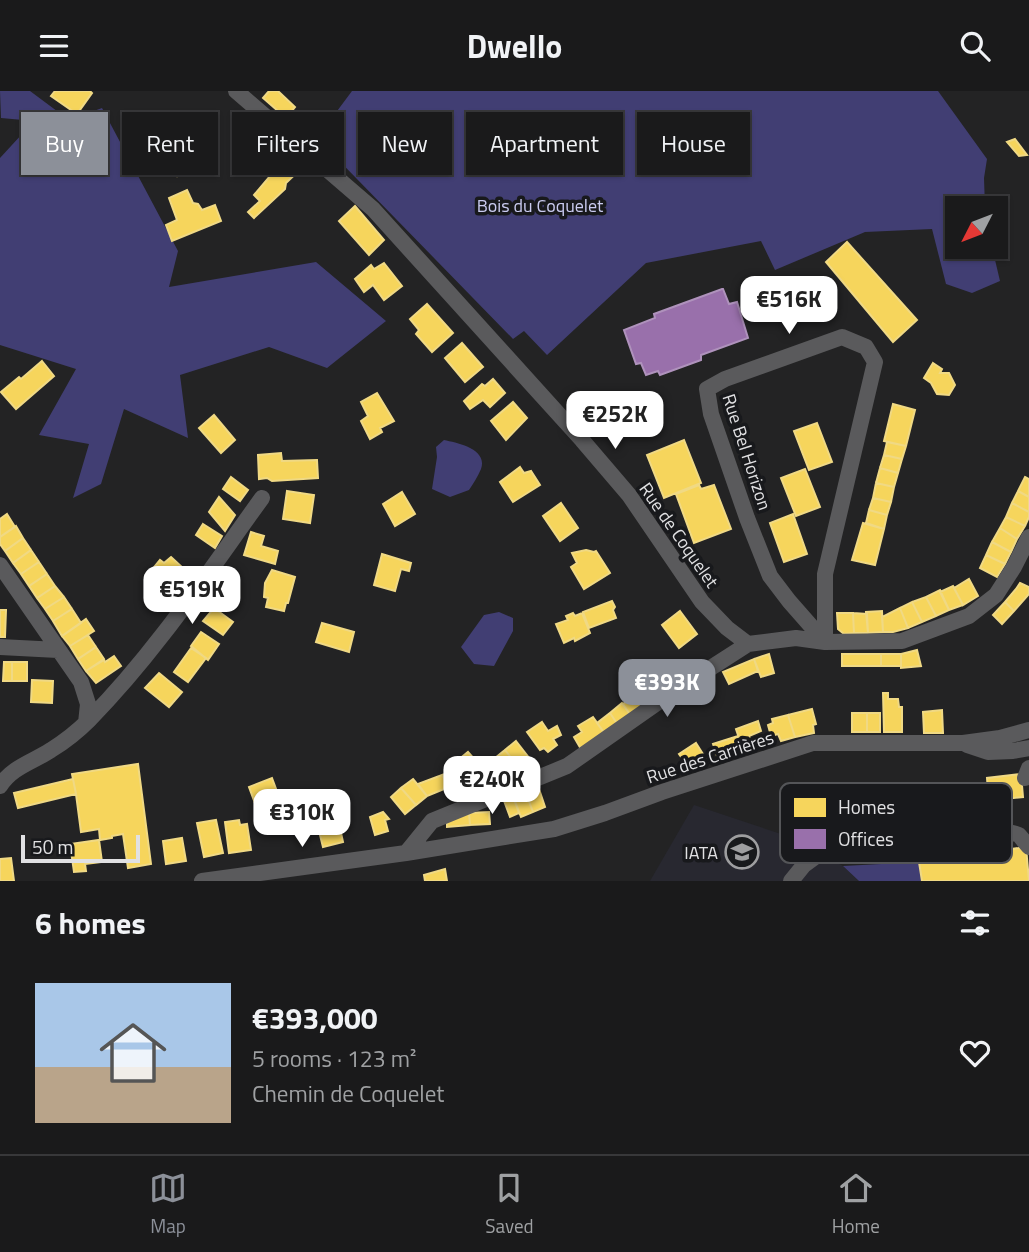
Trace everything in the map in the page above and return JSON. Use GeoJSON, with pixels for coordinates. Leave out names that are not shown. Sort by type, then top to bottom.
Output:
{"type":"FeatureCollection","features":[{"type":"Feature","properties":{"kind":"street","name":"Rue de Coquelet"},"geometry":{"type":"LineString","coordinates":[[236,91],[373,209],[590,449],[629,495],[702,602],[727,628],[748,644]]}},
{"type":"Feature","properties":{"kind":"street","name":"Rue Bel Horizon"},"geometry":{"type":"LineString","coordinates":[[842,337],[866,347],[875,362],[825,573],[825,642],[770,576],[711,414],[707,389],[725,379],[842,337]]}},
{"type":"Feature","properties":{"kind":"street"},"geometry":{"type":"LineString","coordinates":[[0,786],[6,776],[51,750],[86,723],[118,690],[159,640],[262,498]]}},
{"type":"Feature","properties":{"kind":"street"},"geometry":{"type":"LineString","coordinates":[[406,853],[432,821],[567,766],[748,644],[796,639],[825,642],[902,642],[969,616],[996,595],[1029,537]]}},
{"type":"Feature","properties":{"kind":"street"},"geometry":{"type":"LineString","coordinates":[[0,565],[81,682],[88,703],[86,723]]}},
{"type":"Feature","properties":{"kind":"street"},"geometry":{"type":"LineString","coordinates":[[0,647],[58,650]]}},
{"type":"Feature","properties":{"kind":"street","name":"Rue des Carrières"},"geometry":{"type":"LineString","coordinates":[[202,881],[406,853],[554,829],[813,743],[963,743],[1000,738],[1029,730]]}},
{"type":"Feature","properties":{"kind":"street"},"geometry":{"type":"LineString","coordinates":[[963,743],[988,752],[1029,748]]}},
{"type":"Feature","properties":{"kind":"street"},"geometry":{"type":"LineString","coordinates":[[1012,833],[1019,835],[1029,847]]}},
{"type":"Feature","properties":{"kind":"street"},"geometry":{"type":"LineString","coordinates":[[791,881],[807,863]]}},
{"type":"Feature","properties":{"kind":"shaded area","name":"IATA"},"geometry":{"type":"Polygon","coordinates":[[[694,805],[780,834],[780,863],[838,863],[859,881],[650,881],[694,805]]]}},
{"type":"Feature","properties":{"kind":"green space"},"geometry":{"type":"Polygon","coordinates":[[[0,91],[30,91],[58,112],[21,112],[21,120],[1,118],[0,91]]]}},
{"type":"Feature","properties":{"kind":"green space","name":"Bois du Coquelet"},"geometry":{"type":"Polygon","coordinates":[[[352,91],[938,91],[987,159],[985,196],[945,196],[945,259],[995,259],[1000,281],[972,293],[946,284],[932,229],[865,232],[775,270],[761,241],[646,263],[547,355],[524,331],[513,339],[344,166],[344,112],[336,112],[352,91]]]}},
{"type":"Feature","properties":{"kind":"green space"},"geometry":{"type":"Polygon","coordinates":[[[108,119],[122,146],[122,175],[138,175],[178,251],[169,287],[316,262],[386,321],[327,368],[269,347],[180,375],[188,438],[124,409],[101,484],[73,498],[89,444],[39,435],[76,369],[0,345],[0,158],[21,135],[21,175],[108,175],[108,119]]]}},
{"type":"Feature","properties":{"kind":"green space"},"geometry":{"type":"Polygon","coordinates":[[[444,440],[470,448],[480,456],[482,462],[480,472],[469,490],[450,497],[432,489],[436,447],[444,440]]]}},
{"type":"Feature","properties":{"kind":"green space"},"geometry":{"type":"Polygon","coordinates":[[[499,612],[513,618],[513,631],[494,666],[474,664],[461,647],[484,615],[499,612]]]}},
{"type":"Feature","properties":{"kind":"green space"},"geometry":{"type":"Polygon","coordinates":[[[919,863],[922,881],[859,881],[843,866],[919,863]]]}},
{"type":"Feature","properties":{"kind":"building: Homes"},"geometry":{"type":"Polygon","coordinates":[[[55,91],[92,93],[78,112],[74,112],[51,96],[55,91]]]}},
{"type":"Feature","properties":{"kind":"building: Homes"},"geometry":{"type":"Polygon","coordinates":[[[269,91],[278,91],[295,107],[291,112],[279,112],[263,98],[269,91]]]}},
{"type":"Feature","properties":{"kind":"building: Homes"},"geometry":{"type":"Polygon","coordinates":[[[1015,139],[1027,155],[1019,156],[1007,142],[1015,139]]]}},
{"type":"Feature","properties":{"kind":"building: Homes"},"geometry":{"type":"Polygon","coordinates":[[[271,175],[294,175],[286,183],[285,189],[254,218],[248,212],[260,201],[254,195],[271,175]]]}},
{"type":"Feature","properties":{"kind":"building: Homes"},"geometry":{"type":"Polygon","coordinates":[[[187,190],[193,203],[198,204],[202,210],[215,205],[221,221],[172,241],[166,225],[177,220],[169,198],[187,190]]]}},
{"type":"Feature","properties":{"kind":"building: Homes"},"geometry":{"type":"Polygon","coordinates":[[[355,206],[384,240],[369,255],[339,221],[355,206]]]}},
{"type":"Feature","properties":{"kind":"building: Homes"},"geometry":{"type":"Polygon","coordinates":[[[847,242],[917,320],[893,342],[826,262],[847,242]]]}},
{"type":"Feature","properties":{"kind":"building: Homes"},"geometry":{"type":"Polygon","coordinates":[[[384,263],[402,286],[384,300],[373,285],[364,292],[355,279],[371,265],[374,269],[384,263]]]}},
{"type":"Feature","properties":{"kind":"building: Homes"},"geometry":{"type":"Polygon","coordinates":[[[427,304],[453,333],[432,352],[416,334],[419,330],[410,319],[427,304]]]}},
{"type":"Feature","properties":{"kind":"building: Homes"},"geometry":{"type":"Polygon","coordinates":[[[462,343],[483,367],[465,382],[445,358],[462,343]]]}},
{"type":"Feature","properties":{"kind":"building: Homes"},"geometry":{"type":"Polygon","coordinates":[[[42,361],[54,376],[16,409],[1,392],[42,361]]]}},
{"type":"Feature","properties":{"kind":"building: Homes"},"geometry":{"type":"Polygon","coordinates":[[[933,363],[942,369],[940,373],[949,373],[955,385],[949,395],[937,394],[931,383],[924,378],[933,363]]]}},
{"type":"Feature","properties":{"kind":"building: Homes"},"geometry":{"type":"Polygon","coordinates":[[[493,379],[505,393],[490,407],[483,400],[470,409],[464,401],[482,384],[485,386],[493,379]]]}},
{"type":"Feature","properties":{"kind":"building: Homes"},"geometry":{"type":"Polygon","coordinates":[[[377,393],[394,421],[380,428],[382,432],[370,439],[361,421],[368,416],[361,402],[377,393]]]}},
{"type":"Feature","properties":{"kind":"building: Homes"},"geometry":{"type":"Polygon","coordinates":[[[513,402],[527,418],[506,440],[491,421],[513,402]]]}},
{"type":"Feature","properties":{"kind":"building: Homes"},"geometry":{"type":"Polygon","coordinates":[[[893,404],[915,410],[906,446],[884,441],[893,404]]]}},
{"type":"Feature","properties":{"kind":"building: Homes"},"geometry":{"type":"Polygon","coordinates":[[[214,415],[235,440],[221,453],[199,428],[214,415]]]}},
{"type":"Feature","properties":{"kind":"building: Homes"},"geometry":{"type":"Polygon","coordinates":[[[817,423],[832,462],[809,470],[794,431],[817,423]]]}},
{"type":"Feature","properties":{"kind":"building: Homes"},"geometry":{"type":"Polygon","coordinates":[[[684,440],[701,483],[664,498],[647,455],[684,440]]]}},
{"type":"Feature","properties":{"kind":"building: Homes"},"geometry":{"type":"Polygon","coordinates":[[[887,442],[906,446],[902,459],[884,455],[887,442]]]}},
{"type":"Feature","properties":{"kind":"building: Homes"},"geometry":{"type":"Polygon","coordinates":[[[281,453],[282,461],[317,460],[318,478],[272,481],[267,478],[259,479],[258,455],[281,453]]]}},
{"type":"Feature","properties":{"kind":"building: Homes"},"geometry":{"type":"Polygon","coordinates":[[[884,455],[902,459],[898,473],[880,468],[884,455]]]}},
{"type":"Feature","properties":{"kind":"building: Homes"},"geometry":{"type":"Polygon","coordinates":[[[520,467],[524,473],[531,471],[540,485],[513,502],[500,482],[520,467]]]}},
{"type":"Feature","properties":{"kind":"building: Homes"},"geometry":{"type":"Polygon","coordinates":[[[880,468],[898,473],[894,487],[876,483],[880,468]]]}},
{"type":"Feature","properties":{"kind":"building: Homes"},"geometry":{"type":"Polygon","coordinates":[[[805,469],[820,507],[796,516],[781,478],[805,469]]]}},
{"type":"Feature","properties":{"kind":"building: Homes"},"geometry":{"type":"Polygon","coordinates":[[[231,477],[248,490],[240,501],[223,489],[231,477]]]}},
{"type":"Feature","properties":{"kind":"building: Homes"},"geometry":{"type":"Polygon","coordinates":[[[1025,477],[1029,479],[1029,497],[1018,491],[1025,477]]]}},
{"type":"Feature","properties":{"kind":"building: Homes"},"geometry":{"type":"Polygon","coordinates":[[[876,483],[894,487],[891,502],[873,498],[876,483]]]}},
{"type":"Feature","properties":{"kind":"building: Homes"},"geometry":{"type":"Polygon","coordinates":[[[699,485],[701,489],[714,485],[731,529],[694,543],[676,494],[699,485]]]}},
{"type":"Feature","properties":{"kind":"building: Homes"},"geometry":{"type":"Polygon","coordinates":[[[287,491],[314,495],[310,523],[283,519],[287,491]]]}},
{"type":"Feature","properties":{"kind":"building: Homes"},"geometry":{"type":"Polygon","coordinates":[[[1018,491],[1029,497],[1029,512],[1012,503],[1018,491]]]}},
{"type":"Feature","properties":{"kind":"building: Homes"},"geometry":{"type":"Polygon","coordinates":[[[402,492],[415,514],[395,526],[383,504],[402,492]]]}},
{"type":"Feature","properties":{"kind":"building: Homes"},"geometry":{"type":"Polygon","coordinates":[[[219,497],[235,515],[225,531],[209,512],[219,497]]]}},
{"type":"Feature","properties":{"kind":"building: Homes"},"geometry":{"type":"Polygon","coordinates":[[[873,498],[891,502],[887,515],[869,510],[873,498]]]}},
{"type":"Feature","properties":{"kind":"building: Homes"},"geometry":{"type":"Polygon","coordinates":[[[561,503],[578,528],[560,541],[543,516],[561,503]]]}},
{"type":"Feature","properties":{"kind":"building: Homes"},"geometry":{"type":"Polygon","coordinates":[[[1012,503],[1029,512],[1025,526],[1006,517],[1012,503]]]}},
{"type":"Feature","properties":{"kind":"building: Homes"},"geometry":{"type":"Polygon","coordinates":[[[869,510],[887,515],[884,529],[866,523],[869,510]]]}},
{"type":"Feature","properties":{"kind":"building: Homes"},"geometry":{"type":"Polygon","coordinates":[[[7,514],[15,527],[0,537],[0,519],[7,514]]]}},
{"type":"Feature","properties":{"kind":"building: Homes"},"geometry":{"type":"Polygon","coordinates":[[[793,514],[807,554],[784,562],[770,523],[793,514]]]}},
{"type":"Feature","properties":{"kind":"building: Homes"},"geometry":{"type":"Polygon","coordinates":[[[1006,517],[1025,526],[1017,539],[1000,528],[1006,517]]]}},
{"type":"Feature","properties":{"kind":"building: Homes"},"geometry":{"type":"Polygon","coordinates":[[[863,523],[884,529],[875,565],[852,560],[863,523]]]}},
{"type":"Feature","properties":{"kind":"building: Homes"},"geometry":{"type":"Polygon","coordinates":[[[203,524],[222,536],[215,548],[196,535],[203,524]]]}},
{"type":"Feature","properties":{"kind":"building: Homes"},"geometry":{"type":"Polygon","coordinates":[[[16,526],[23,538],[5,551],[0,544],[0,537],[16,526]]]}},
{"type":"Feature","properties":{"kind":"building: Homes"},"geometry":{"type":"Polygon","coordinates":[[[1000,528],[1017,539],[1011,552],[992,542],[1000,528]]]}},
{"type":"Feature","properties":{"kind":"building: Homes"},"geometry":{"type":"Polygon","coordinates":[[[251,532],[264,536],[261,546],[278,551],[275,564],[244,555],[251,532]]]}},
{"type":"Feature","properties":{"kind":"building: Homes"},"geometry":{"type":"Polygon","coordinates":[[[23,538],[31,550],[13,563],[5,551],[23,538]]]}},
{"type":"Feature","properties":{"kind":"building: Homes"},"geometry":{"type":"Polygon","coordinates":[[[992,542],[1011,552],[1005,564],[986,555],[992,542]]]}},
{"type":"Feature","properties":{"kind":"building: Homes"},"geometry":{"type":"Polygon","coordinates":[[[31,550],[39,562],[21,574],[13,563],[31,550]]]}},
{"type":"Feature","properties":{"kind":"building: Homes"},"geometry":{"type":"Polygon","coordinates":[[[596,551],[610,573],[584,589],[571,567],[577,563],[572,553],[596,551]]]}},
{"type":"Feature","properties":{"kind":"building: Homes"},"geometry":{"type":"Polygon","coordinates":[[[382,554],[411,563],[409,571],[401,569],[395,591],[374,585],[382,554]]]}},
{"type":"Feature","properties":{"kind":"building: Homes"},"geometry":{"type":"Polygon","coordinates":[[[986,555],[1005,564],[997,577],[980,568],[986,555]]]}},
{"type":"Feature","properties":{"kind":"building: Homes"},"geometry":{"type":"Polygon","coordinates":[[[171,557],[183,568],[179,573],[182,577],[171,591],[151,571],[160,560],[164,563],[171,557]]]}},
{"type":"Feature","properties":{"kind":"building: Homes"},"geometry":{"type":"Polygon","coordinates":[[[39,562],[47,574],[29,586],[21,574],[39,562]]]}},
{"type":"Feature","properties":{"kind":"building: Homes"},"geometry":{"type":"Polygon","coordinates":[[[272,570],[295,577],[284,611],[266,607],[268,598],[264,597],[265,583],[272,570]]]}},
{"type":"Feature","properties":{"kind":"building: Homes"},"geometry":{"type":"Polygon","coordinates":[[[47,574],[55,586],[37,598],[29,586],[47,574]]]}},
{"type":"Feature","properties":{"kind":"building: Homes"},"geometry":{"type":"Polygon","coordinates":[[[969,579],[978,596],[963,605],[954,588],[969,579]]]}},
{"type":"Feature","properties":{"kind":"building: Homes"},"geometry":{"type":"Polygon","coordinates":[[[1020,583],[1029,587],[1029,594],[1014,611],[1005,602],[1020,583]]]}},
{"type":"Feature","properties":{"kind":"building: Homes"},"geometry":{"type":"Polygon","coordinates":[[[55,586],[64,597],[45,609],[37,598],[55,586]]]}},
{"type":"Feature","properties":{"kind":"building: Homes"},"geometry":{"type":"Polygon","coordinates":[[[953,586],[963,605],[949,610],[940,592],[953,586]]]}},
{"type":"Feature","properties":{"kind":"building: Homes"},"geometry":{"type":"Polygon","coordinates":[[[940,590],[949,610],[936,616],[926,597],[940,590]]]}},
{"type":"Feature","properties":{"kind":"building: Homes"},"geometry":{"type":"Polygon","coordinates":[[[64,597],[72,609],[53,621],[45,609],[64,597]]]}},
{"type":"Feature","properties":{"kind":"building: Homes"},"geometry":{"type":"Polygon","coordinates":[[[926,597],[936,616],[922,622],[912,602],[926,597]]]}},
{"type":"Feature","properties":{"kind":"building: Homes"},"geometry":{"type":"Polygon","coordinates":[[[612,601],[616,618],[589,628],[583,612],[612,601]]]}},
{"type":"Feature","properties":{"kind":"building: Homes"},"geometry":{"type":"Polygon","coordinates":[[[912,602],[922,622],[908,628],[900,608],[912,602]]]}},
{"type":"Feature","properties":{"kind":"building: Homes"},"geometry":{"type":"Polygon","coordinates":[[[1005,602],[1014,611],[1002,624],[993,615],[1005,602]]]}},
{"type":"Feature","properties":{"kind":"building: Homes"},"geometry":{"type":"Polygon","coordinates":[[[214,608],[233,622],[223,635],[203,621],[214,608]]]}},
{"type":"Feature","properties":{"kind":"building: Homes"},"geometry":{"type":"Polygon","coordinates":[[[900,608],[908,628],[883,632],[882,617],[900,608]]]}},
{"type":"Feature","properties":{"kind":"building: Homes"},"geometry":{"type":"Polygon","coordinates":[[[72,609],[81,623],[62,636],[53,621],[72,609]]]}},
{"type":"Feature","properties":{"kind":"building: Homes"},"geometry":{"type":"Polygon","coordinates":[[[0,610],[6,610],[5,637],[0,637],[0,610]]]}},
{"type":"Feature","properties":{"kind":"building: Homes"},"geometry":{"type":"Polygon","coordinates":[[[680,611],[697,634],[679,648],[662,625],[680,611]]]}},
{"type":"Feature","properties":{"kind":"building: Homes"},"geometry":{"type":"Polygon","coordinates":[[[882,611],[883,632],[868,633],[866,612],[882,611]]]}},
{"type":"Feature","properties":{"kind":"building: Homes"},"geometry":{"type":"Polygon","coordinates":[[[573,613],[575,616],[582,613],[590,633],[564,643],[556,624],[568,620],[566,616],[573,613]]]}},
{"type":"Feature","properties":{"kind":"building: Homes"},"geometry":{"type":"Polygon","coordinates":[[[837,613],[853,613],[854,633],[844,634],[838,629],[837,613]]]}},
{"type":"Feature","properties":{"kind":"building: Homes"},"geometry":{"type":"Polygon","coordinates":[[[853,613],[867,614],[868,633],[854,633],[853,613]]]}},
{"type":"Feature","properties":{"kind":"building: Homes"},"geometry":{"type":"Polygon","coordinates":[[[86,619],[94,631],[70,646],[62,636],[86,619]]]}},
{"type":"Feature","properties":{"kind":"building: Homes"},"geometry":{"type":"Polygon","coordinates":[[[322,623],[354,632],[349,652],[316,642],[322,623]]]}},
{"type":"Feature","properties":{"kind":"building: Homes"},"geometry":{"type":"Polygon","coordinates":[[[201,632],[219,644],[208,660],[191,646],[201,632]]]}},
{"type":"Feature","properties":{"kind":"building: Homes"},"geometry":{"type":"Polygon","coordinates":[[[88,635],[96,647],[78,659],[70,646],[88,635]]]}},
{"type":"Feature","properties":{"kind":"building: Homes"},"geometry":{"type":"Polygon","coordinates":[[[96,647],[104,659],[86,671],[78,659],[96,647]]]}},
{"type":"Feature","properties":{"kind":"building: Homes"},"geometry":{"type":"Polygon","coordinates":[[[191,648],[206,658],[188,682],[174,672],[191,648]]]}},
{"type":"Feature","properties":{"kind":"building: Homes"},"geometry":{"type":"Polygon","coordinates":[[[917,650],[921,666],[901,668],[901,654],[917,650]]]}},
{"type":"Feature","properties":{"kind":"building: Homes"},"geometry":{"type":"Polygon","coordinates":[[[769,654],[774,673],[761,677],[754,659],[769,654]]]}},
{"type":"Feature","properties":{"kind":"building: Homes"},"geometry":{"type":"Polygon","coordinates":[[[842,654],[881,654],[881,666],[842,666],[842,654]]]}},
{"type":"Feature","properties":{"kind":"building: Homes"},"geometry":{"type":"Polygon","coordinates":[[[881,654],[901,654],[901,666],[881,666],[881,654]]]}},
{"type":"Feature","properties":{"kind":"building: Homes"},"geometry":{"type":"Polygon","coordinates":[[[114,656],[121,666],[96,683],[86,671],[114,656]]]}},
{"type":"Feature","properties":{"kind":"building: Homes"},"geometry":{"type":"Polygon","coordinates":[[[754,659],[758,671],[729,684],[723,672],[754,659]]]}},
{"type":"Feature","properties":{"kind":"building: Homes"},"geometry":{"type":"Polygon","coordinates":[[[4,662],[12,662],[12,681],[3,681],[4,662]]]}},
{"type":"Feature","properties":{"kind":"building: Homes"},"geometry":{"type":"Polygon","coordinates":[[[12,662],[27,662],[27,681],[12,681],[12,662]]]}},
{"type":"Feature","properties":{"kind":"building: Homes"},"geometry":{"type":"Polygon","coordinates":[[[159,673],[182,692],[169,707],[145,688],[159,673]]]}},
{"type":"Feature","properties":{"kind":"building: Homes"},"geometry":{"type":"Polygon","coordinates":[[[32,680],[53,681],[52,703],[31,702],[32,680]]]}},
{"type":"Feature","properties":{"kind":"building: Homes"},"geometry":{"type":"Polygon","coordinates":[[[883,693],[888,693],[888,699],[898,699],[899,707],[902,707],[902,732],[884,732],[883,693]]]}},
{"type":"Feature","properties":{"kind":"building: Homes"},"geometry":{"type":"Polygon","coordinates":[[[636,694],[644,706],[631,716],[623,704],[636,694]]]}},
{"type":"Feature","properties":{"kind":"building: Homes"},"geometry":{"type":"Polygon","coordinates":[[[622,703],[631,716],[618,725],[610,713],[622,703]]]}},
{"type":"Feature","properties":{"kind":"building: Homes"},"geometry":{"type":"Polygon","coordinates":[[[812,709],[816,724],[813,725],[814,733],[795,737],[788,715],[812,709]]]}},
{"type":"Feature","properties":{"kind":"building: Homes"},"geometry":{"type":"Polygon","coordinates":[[[942,710],[943,733],[924,733],[923,712],[942,710]]]}},
{"type":"Feature","properties":{"kind":"building: Homes"},"geometry":{"type":"Polygon","coordinates":[[[610,713],[618,725],[605,734],[597,723],[610,713]]]}},
{"type":"Feature","properties":{"kind":"building: Homes"},"geometry":{"type":"Polygon","coordinates":[[[852,713],[867,713],[867,732],[852,732],[852,713]]]}},
{"type":"Feature","properties":{"kind":"building: Homes"},"geometry":{"type":"Polygon","coordinates":[[[867,713],[880,713],[880,732],[867,732],[867,713]]]}},
{"type":"Feature","properties":{"kind":"building: Homes"},"geometry":{"type":"Polygon","coordinates":[[[788,715],[795,737],[781,741],[778,734],[771,736],[768,725],[773,723],[772,719],[788,715]]]}},
{"type":"Feature","properties":{"kind":"building: Homes"},"geometry":{"type":"Polygon","coordinates":[[[593,717],[605,734],[581,749],[574,737],[582,732],[578,726],[593,717]]]}},
{"type":"Feature","properties":{"kind":"building: Homes"},"geometry":{"type":"Polygon","coordinates":[[[758,721],[761,731],[749,736],[754,749],[744,753],[736,729],[758,721]]]}},
{"type":"Feature","properties":{"kind":"building: Homes"},"geometry":{"type":"Polygon","coordinates":[[[542,722],[548,731],[557,726],[561,735],[553,739],[557,745],[548,752],[544,748],[540,750],[527,732],[542,722]]]}},
{"type":"Feature","properties":{"kind":"building: Homes"},"geometry":{"type":"Polygon","coordinates":[[[738,736],[744,753],[719,762],[713,744],[738,736]]]}},
{"type":"Feature","properties":{"kind":"building: Homes"},"geometry":{"type":"Polygon","coordinates":[[[516,741],[530,759],[519,768],[505,750],[516,741]]]}},
{"type":"Feature","properties":{"kind":"building: Homes"},"geometry":{"type":"Polygon","coordinates":[[[696,743],[708,762],[689,768],[679,754],[696,743]]]}},
{"type":"Feature","properties":{"kind":"building: Homes"},"geometry":{"type":"Polygon","coordinates":[[[505,750],[519,768],[508,777],[494,759],[505,750]]]}},
{"type":"Feature","properties":{"kind":"building: Homes"},"geometry":{"type":"Polygon","coordinates":[[[468,752],[483,769],[471,779],[457,761],[468,752]]]}},
{"type":"Feature","properties":{"kind":"building: Homes"},"geometry":{"type":"Polygon","coordinates":[[[138,764],[151,864],[128,868],[123,834],[100,840],[99,829],[81,832],[72,774],[138,764]]]}},
{"type":"Feature","properties":{"kind":"building: Homes"},"geometry":{"type":"Polygon","coordinates":[[[462,768],[471,779],[449,787],[442,775],[462,768]]]}},
{"type":"Feature","properties":{"kind":"building: Homes"},"geometry":{"type":"Polygon","coordinates":[[[1021,774],[1023,797],[1012,798],[1012,783],[987,783],[987,778],[1021,774]]]}},
{"type":"Feature","properties":{"kind":"building: Homes"},"geometry":{"type":"Polygon","coordinates":[[[442,775],[449,787],[427,796],[418,784],[442,775]]]}},
{"type":"Feature","properties":{"kind":"building: Homes"},"geometry":{"type":"Polygon","coordinates":[[[272,778],[279,797],[256,806],[249,787],[272,778]]]}},
{"type":"Feature","properties":{"kind":"building: Homes"},"geometry":{"type":"Polygon","coordinates":[[[73,779],[76,794],[18,808],[14,793],[73,779]]]}},
{"type":"Feature","properties":{"kind":"building: Homes"},"geometry":{"type":"Polygon","coordinates":[[[413,779],[427,796],[416,805],[401,788],[413,779]]]}},
{"type":"Feature","properties":{"kind":"building: Homes"},"geometry":{"type":"Polygon","coordinates":[[[538,786],[545,807],[533,812],[525,791],[538,786]]]}},
{"type":"Feature","properties":{"kind":"building: Homes"},"geometry":{"type":"Polygon","coordinates":[[[401,788],[416,805],[405,814],[391,797],[401,788]]]}},
{"type":"Feature","properties":{"kind":"building: Homes"},"geometry":{"type":"Polygon","coordinates":[[[525,791],[533,812],[521,817],[513,796],[525,791]]]}},
{"type":"Feature","properties":{"kind":"building: Homes"},"geometry":{"type":"Polygon","coordinates":[[[512,794],[519,813],[510,817],[503,798],[512,794]]]}},
{"type":"Feature","properties":{"kind":"building: Homes"},"geometry":{"type":"Polygon","coordinates":[[[336,810],[343,842],[323,847],[315,815],[336,810]]]}},
{"type":"Feature","properties":{"kind":"building: Homes"},"geometry":{"type":"Polygon","coordinates":[[[383,812],[389,819],[385,820],[388,831],[375,835],[370,817],[383,812]]]}},
{"type":"Feature","properties":{"kind":"building: Homes"},"geometry":{"type":"Polygon","coordinates":[[[489,812],[490,824],[470,825],[469,813],[489,812]]]}},
{"type":"Feature","properties":{"kind":"building: Homes"},"geometry":{"type":"Polygon","coordinates":[[[469,813],[470,825],[447,827],[447,819],[469,813]]]}},
{"type":"Feature","properties":{"kind":"building: Homes"},"geometry":{"type":"Polygon","coordinates":[[[216,820],[223,853],[204,857],[197,823],[216,820]]]}},
{"type":"Feature","properties":{"kind":"building: Homes"},"geometry":{"type":"Polygon","coordinates":[[[239,820],[240,825],[247,824],[251,850],[229,853],[225,822],[239,820]]]}},
{"type":"Feature","properties":{"kind":"building: Homes"},"geometry":{"type":"Polygon","coordinates":[[[182,838],[186,861],[166,864],[163,841],[182,838]]]}},
{"type":"Feature","properties":{"kind":"building: Homes"},"geometry":{"type":"Polygon","coordinates":[[[99,840],[102,862],[85,864],[86,871],[74,872],[70,844],[99,840]]]}},
{"type":"Feature","properties":{"kind":"building: Homes"},"geometry":{"type":"Polygon","coordinates":[[[1026,847],[1029,881],[922,881],[919,863],[1012,863],[1012,849],[1026,847]]]}},
{"type":"Feature","properties":{"kind":"building: Homes"},"geometry":{"type":"Polygon","coordinates":[[[11,858],[14,881],[0,881],[0,859],[11,858]]]}},
{"type":"Feature","properties":{"kind":"building: Homes"},"geometry":{"type":"Polygon","coordinates":[[[445,869],[447,881],[425,881],[424,875],[445,869]]]}},
{"type":"Feature","properties":{"kind":"building: Offices"},"geometry":{"type":"Polygon","coordinates":[[[723,289],[729,304],[737,302],[748,338],[701,355],[701,360],[660,375],[658,371],[646,375],[641,363],[636,364],[624,330],[655,318],[654,314],[723,289]]]}},
{"type":"Feature","properties":{"kind":"place","name":"IATA"},"geometry":{"type":"Point","coordinates":[742,852]}}]}
